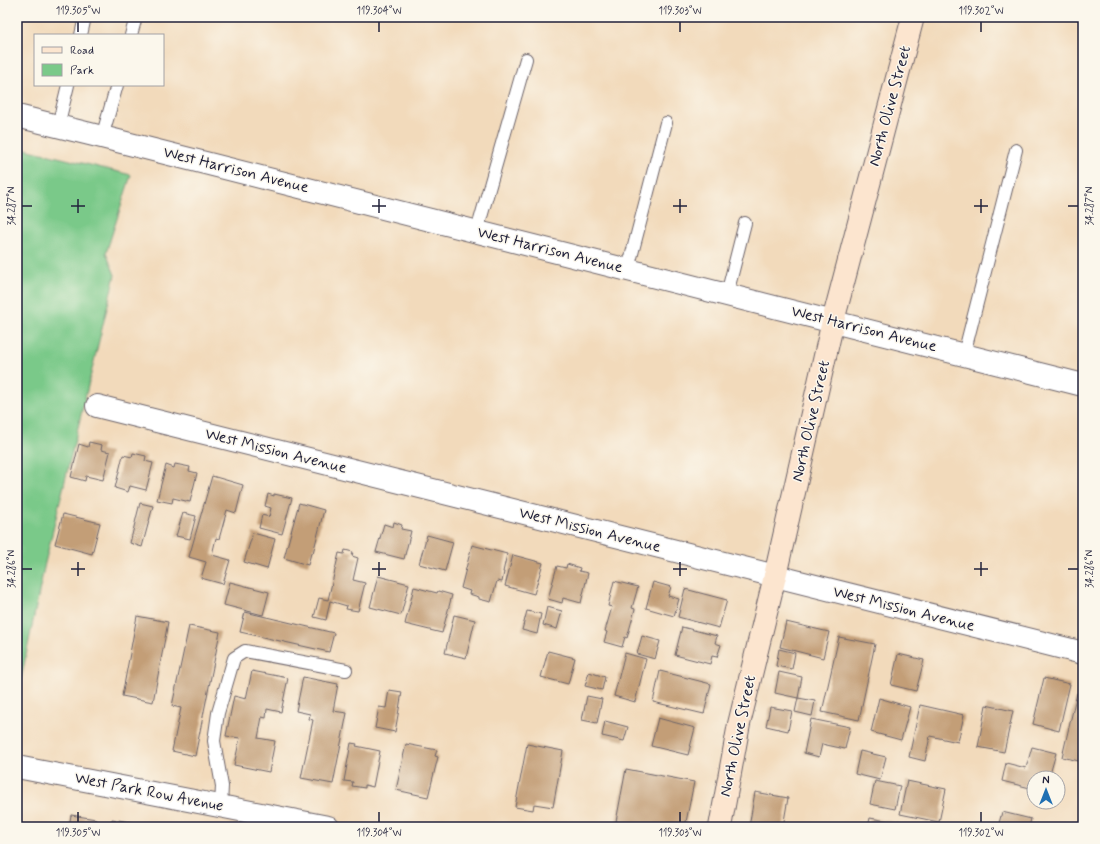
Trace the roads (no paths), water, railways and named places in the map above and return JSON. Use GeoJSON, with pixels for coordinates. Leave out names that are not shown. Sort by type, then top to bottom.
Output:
{"type":"FeatureCollection","features":[{"type":"Feature","properties":{"kind":"street","name":"North Olive Street"},"geometry":{"type":"LineString","coordinates":[[720,827],[739,724],[775,576],[833,321],[913,17]]}},
{"type":"Feature","properties":{"kind":"street","name":"West Harrison Avenue"},"geometry":{"type":"LineString","coordinates":[[17,116],[102,136],[1083,384]]}},
{"type":"Feature","properties":{"kind":"street","name":"West Mission Avenue"},"geometry":{"type":"LineString","coordinates":[[97,406],[1083,653]]}},
{"type":"Feature","properties":{"kind":"street","name":"West Park Row Avenue"},"geometry":{"type":"LineString","coordinates":[[17,767],[328,827]]}},
{"type":"Feature","properties":{"kind":"lane"},"geometry":{"type":"LineString","coordinates":[[81,34],[85,17]]}},
{"type":"Feature","properties":{"kind":"lane"},"geometry":{"type":"LineString","coordinates":[[131,34],[136,17]]}},
{"type":"Feature","properties":{"kind":"lane"},"geometry":{"type":"LineString","coordinates":[[477,231],[526,59]]}},
{"type":"Feature","properties":{"kind":"lane"},"geometry":{"type":"LineString","coordinates":[[58,126],[68,86]]}},
{"type":"Feature","properties":{"kind":"lane"},"geometry":{"type":"LineString","coordinates":[[102,136],[117,86]]}},
{"type":"Feature","properties":{"kind":"lane"},"geometry":{"type":"LineString","coordinates":[[628,269],[666,123]]}},
{"type":"Feature","properties":{"kind":"lane"},"geometry":{"type":"LineString","coordinates":[[964,354],[1016,150]]}},
{"type":"Feature","properties":{"kind":"lane"},"geometry":{"type":"LineString","coordinates":[[727,294],[745,223]]}},
{"type":"Feature","properties":{"kind":"lane"},"geometry":{"type":"LineString","coordinates":[[222,806],[222,786],[214,741],[218,714],[234,658],[245,651],[346,670]]}}]}
